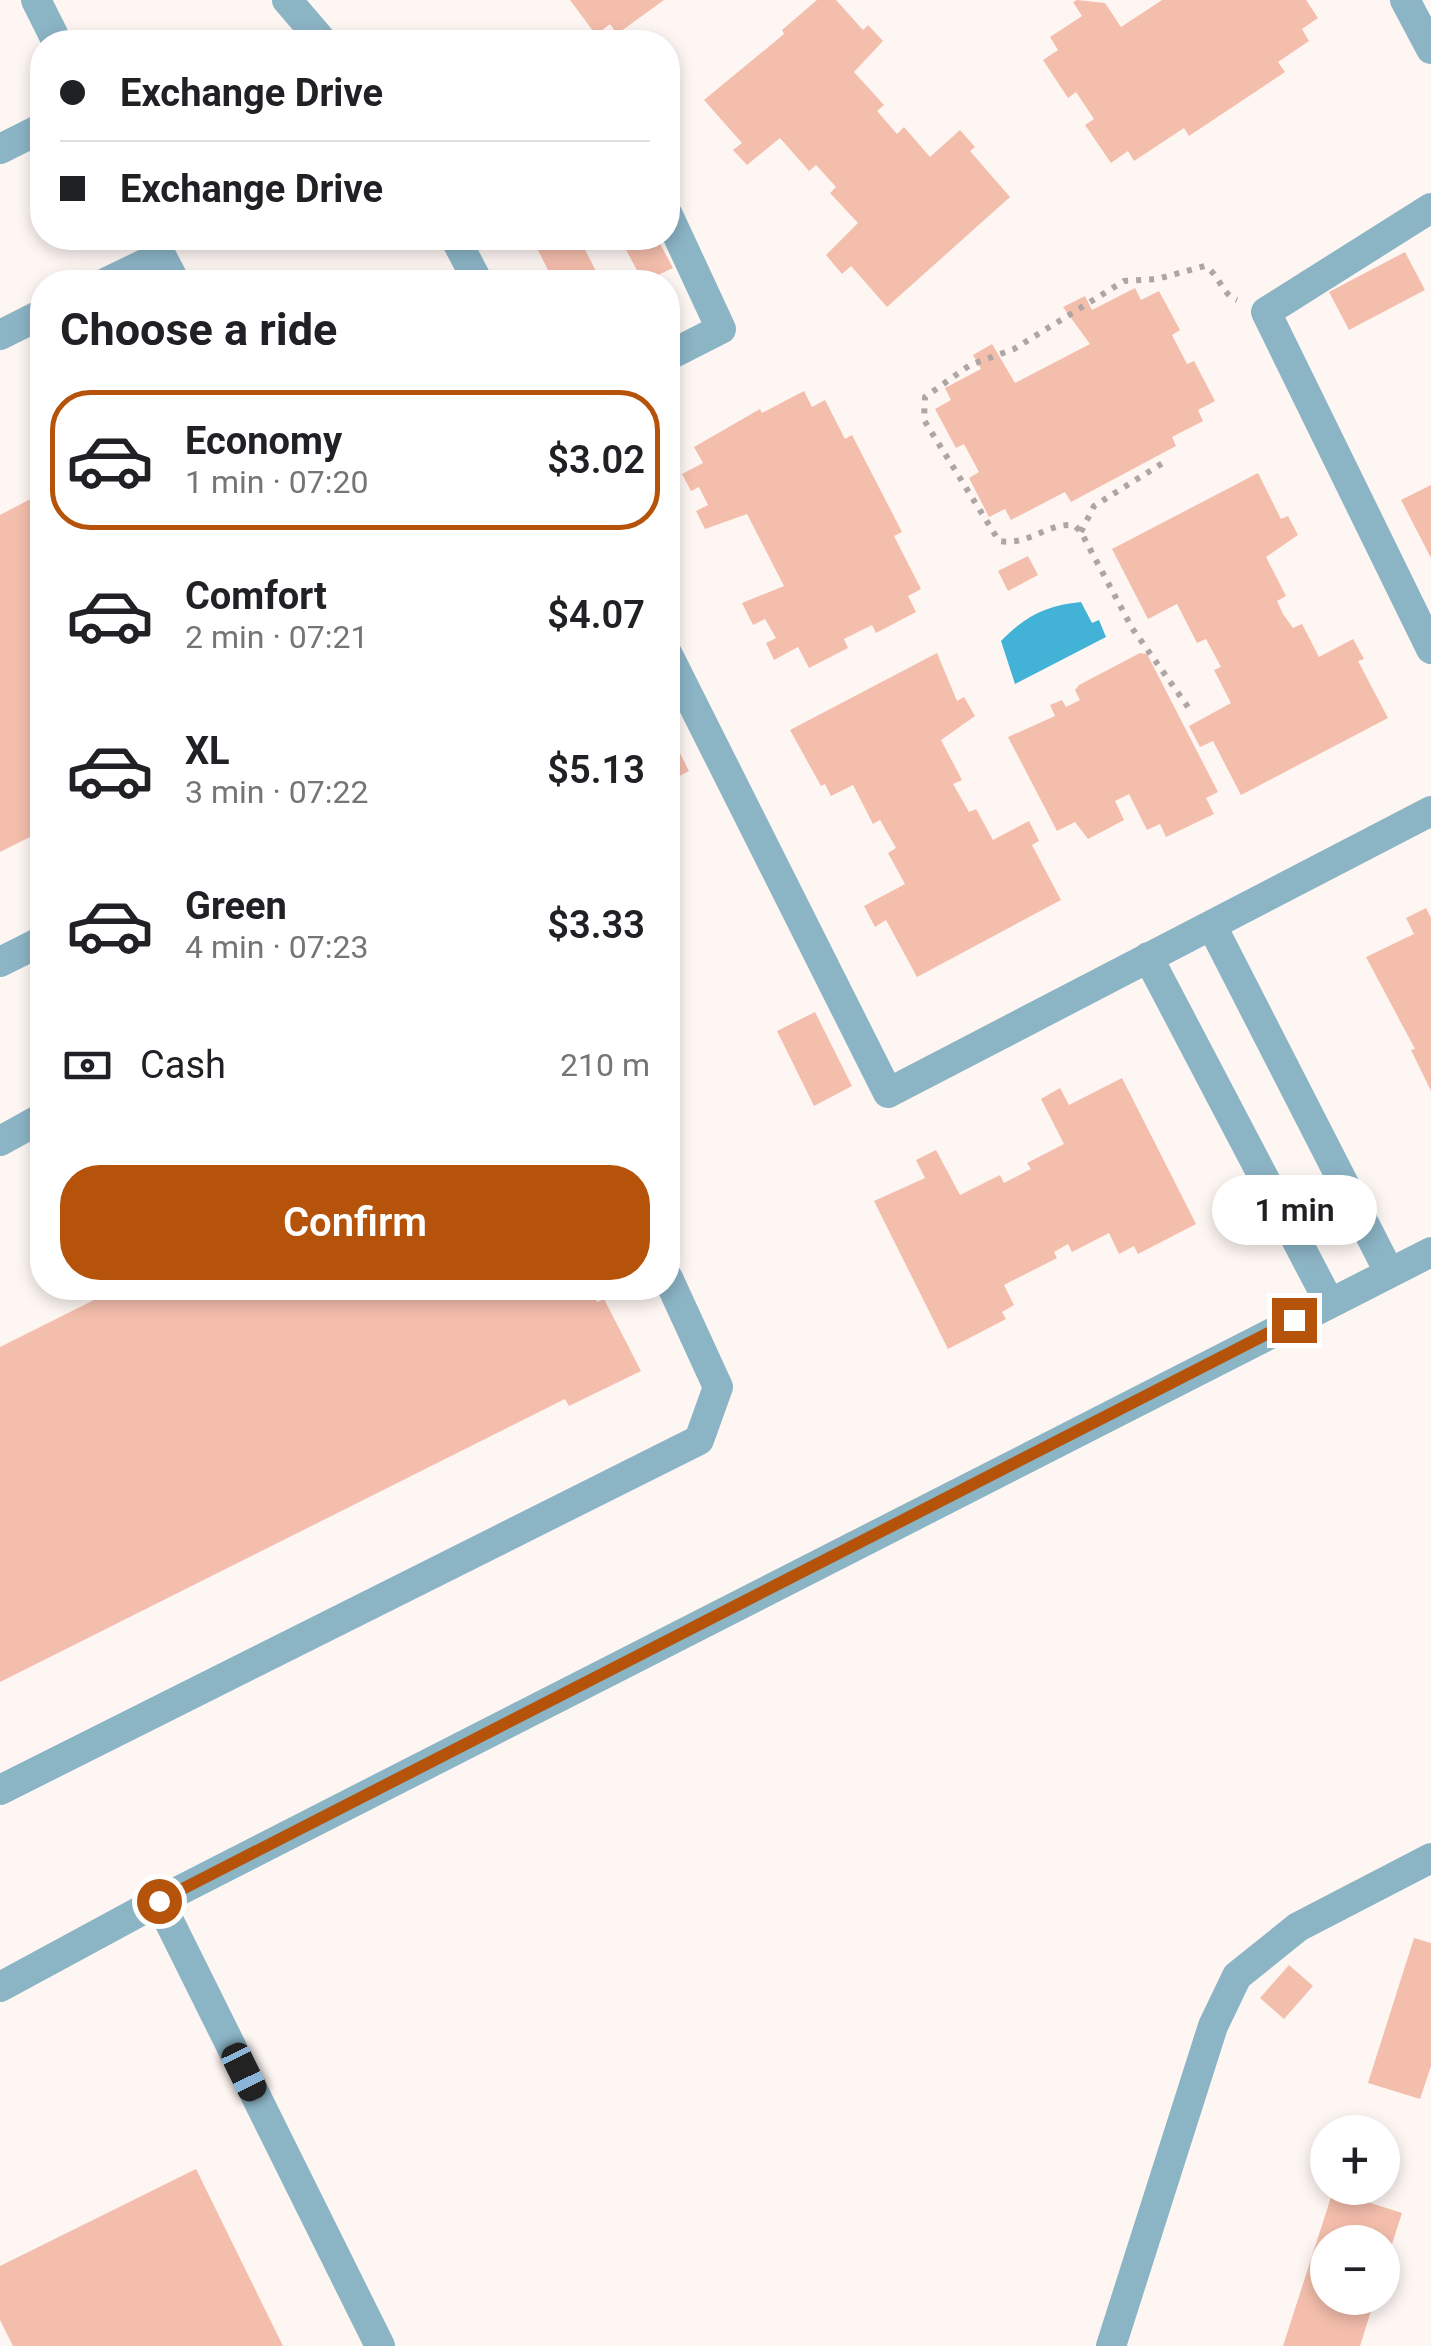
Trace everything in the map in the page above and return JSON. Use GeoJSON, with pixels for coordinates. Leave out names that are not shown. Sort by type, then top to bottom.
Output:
{"type":"FeatureCollection","features":[{"type":"Feature","properties":{"kind":"street"},"geometry":{"type":"LineString","coordinates":[[36,0],[51,30]]}},
{"type":"Feature","properties":{"kind":"street"},"geometry":{"type":"LineString","coordinates":[[286,0],[312,30]]}},
{"type":"Feature","properties":{"kind":"street"},"geometry":{"type":"LineString","coordinates":[[1406,0],[1431,49]]}},
{"type":"Feature","properties":{"kind":"street"},"geometry":{"type":"LineString","coordinates":[[0,149],[30,134]]}},
{"type":"Feature","properties":{"kind":"street"},"geometry":{"type":"LineString","coordinates":[[1431,208],[1266,312],[1431,649]]}},
{"type":"Feature","properties":{"kind":"street"},"geometry":{"type":"LineString","coordinates":[[680,241],[721,329],[680,350]]}},
{"type":"Feature","properties":{"kind":"street"},"geometry":{"type":"LineString","coordinates":[[135,270],[162,259]]}},
{"type":"Feature","properties":{"kind":"street"},"geometry":{"type":"LineString","coordinates":[[0,335],[30,320]]}},
{"type":"Feature","properties":{"kind":"street"},"geometry":{"type":"LineString","coordinates":[[680,679],[888,1092],[1431,811]]}},
{"type":"Feature","properties":{"kind":"street"},"geometry":{"type":"LineString","coordinates":[[1212,926],[1389,1272]]}},
{"type":"Feature","properties":{"kind":"street"},"geometry":{"type":"LineString","coordinates":[[0,962],[30,946]]}},
{"type":"Feature","properties":{"kind":"street"},"geometry":{"type":"LineString","coordinates":[[1148,958],[1329,1302]]}},
{"type":"Feature","properties":{"kind":"street"},"geometry":{"type":"LineString","coordinates":[[0,1141],[30,1125]]}},
{"type":"Feature","properties":{"kind":"street"},"geometry":{"type":"LineString","coordinates":[[0,1987],[159,1901],[1431,1252]]}},
{"type":"Feature","properties":{"kind":"street"},"geometry":{"type":"LineString","coordinates":[[0,1790],[699,1440],[718,1387],[678,1300]]}},
{"type":"Feature","properties":{"kind":"street"},"geometry":{"type":"LineString","coordinates":[[1111,2346],[1213,2026],[1238,1976],[1298,1927],[1431,1858]]}},
{"type":"Feature","properties":{"kind":"street"},"geometry":{"type":"LineString","coordinates":[[159,1901],[380,2346]]}},
{"type":"Feature","properties":{"kind":"path"},"geometry":{"type":"LineString","coordinates":[[1188,706],[1132,628],[1074,525],[1059,524],[1026,541],[999,541],[924,420],[925,397],[970,366],[1014,349],[1124,281],[1157,279],[1205,266],[1213,271],[1228,297],[1266,312]]}},
{"type":"Feature","properties":{"kind":"path"},"geometry":{"type":"LineString","coordinates":[[1080,532],[1094,506],[1166,461]]}},
{"type":"Feature","properties":{"kind":"water"},"geometry":{"type":"Polygon","coordinates":[[[1081,602],[1092,623],[1099,620],[1106,637],[1015,684],[1001,641],[1037,613],[1081,602]]]}},
{"type":"Feature","properties":{"kind":"building"},"geometry":{"type":"Polygon","coordinates":[[[570,0],[664,0],[623,30],[614,30],[610,24],[602,30],[592,30],[570,0]]]}},
{"type":"Feature","properties":{"kind":"building"},"geometry":{"type":"Polygon","coordinates":[[[817,0],[836,0],[863,30],[868,25],[883,41],[854,72],[884,105],[877,111],[897,134],[904,127],[930,157],[960,130],[975,147],[970,151],[1010,197],[887,307],[851,266],[842,274],[826,255],[858,223],[830,193],[836,187],[816,165],[809,171],[780,138],[747,165],[733,150],[742,143],[704,100],[784,34],[782,30],[817,0]]]}},
{"type":"Feature","properties":{"kind":"building"},"geometry":{"type":"Polygon","coordinates":[[[1162,0],[1306,0],[1318,18],[1302,29],[1309,41],[1278,62],[1285,72],[1189,136],[1184,128],[1134,161],[1128,151],[1111,163],[1085,125],[1094,119],[1076,92],[1068,98],[1043,60],[1058,50],[1050,37],[1082,16],[1073,2],[1105,3],[1121,27],[1162,0]]]}},
{"type":"Feature","properties":{"kind":"building"},"geometry":{"type":"Polygon","coordinates":[[[538,250],[585,250],[595,270],[548,270],[538,250]]]}},
{"type":"Feature","properties":{"kind":"building"},"geometry":{"type":"Polygon","coordinates":[[[626,250],[663,250],[673,268],[669,270],[637,270],[626,250]]]}},
{"type":"Feature","properties":{"kind":"building"},"geometry":{"type":"Polygon","coordinates":[[[1405,252],[1425,290],[1349,330],[1329,292],[1405,252]]]}},
{"type":"Feature","properties":{"kind":"building"},"geometry":{"type":"Polygon","coordinates":[[[1135,288],[1141,300],[1159,291],[1180,330],[1172,335],[1187,364],[1194,361],[1215,401],[1198,410],[1203,421],[1172,437],[1176,446],[1071,502],[1065,492],[1011,520],[1005,509],[989,517],[969,478],[979,472],[964,444],[956,448],[935,409],[951,400],[945,388],[981,369],[973,355],[992,344],[1015,383],[1090,344],[1063,307],[1085,296],[1092,310],[1135,288]]]}},
{"type":"Feature","properties":{"kind":"building"},"geometry":{"type":"Polygon","coordinates":[[[804,391],[812,407],[825,400],[845,439],[852,435],[902,532],[894,536],[921,589],[908,596],[916,612],[876,633],[872,625],[844,639],[848,648],[809,668],[798,647],[774,660],[766,643],[776,638],[765,619],[753,625],[742,603],[784,586],[747,514],[705,529],[696,511],[708,505],[699,487],[691,491],[682,474],[703,463],[694,447],[760,409],[762,413],[804,391]]]}},
{"type":"Feature","properties":{"kind":"building"},"geometry":{"type":"Polygon","coordinates":[[[1258,473],[1281,519],[1288,516],[1298,535],[1266,557],[1286,596],[1277,601],[1283,614],[1293,628],[1302,624],[1319,657],[1353,639],[1364,659],[1358,661],[1388,718],[1241,795],[1213,741],[1200,747],[1189,726],[1231,703],[1214,670],[1221,667],[1206,639],[1197,643],[1177,604],[1148,619],[1112,549],[1258,473]]]}},
{"type":"Feature","properties":{"kind":"building"},"geometry":{"type":"Polygon","coordinates":[[[1431,485],[1431,558],[1401,500],[1431,485]]]}},
{"type":"Feature","properties":{"kind":"building"},"geometry":{"type":"Polygon","coordinates":[[[30,499],[30,837],[0,852],[0,515],[30,499]]]}},
{"type":"Feature","properties":{"kind":"building"},"geometry":{"type":"Polygon","coordinates":[[[1028,556],[1038,575],[1008,591],[998,571],[1028,556]]]}},
{"type":"Feature","properties":{"kind":"building"},"geometry":{"type":"Polygon","coordinates":[[[937,653],[957,701],[964,697],[975,716],[941,740],[962,780],[953,784],[969,812],[976,809],[993,840],[1029,821],[1039,841],[1032,845],[1061,900],[917,977],[886,920],[875,927],[864,906],[905,884],[888,853],[896,848],[880,820],[873,824],[853,785],[831,796],[825,784],[821,786],[790,730],[937,653]]]}},
{"type":"Feature","properties":{"kind":"building"},"geometry":{"type":"Polygon","coordinates":[[[1140,653],[1147,654],[1218,792],[1206,798],[1214,814],[1166,837],[1160,824],[1147,830],[1129,794],[1115,801],[1124,820],[1088,839],[1075,822],[1057,831],[1008,737],[1055,716],[1050,705],[1062,700],[1066,707],[1080,700],[1075,690],[1079,685],[1140,653]]]}},
{"type":"Feature","properties":{"kind":"building"},"geometry":{"type":"Polygon","coordinates":[[[680,753],[689,771],[680,776],[680,753]]]}},
{"type":"Feature","properties":{"kind":"building"},"geometry":{"type":"Polygon","coordinates":[[[1426,908],[1431,918],[1431,1091],[1411,1050],[1415,1049],[1366,957],[1414,934],[1406,918],[1426,908]]]}},
{"type":"Feature","properties":{"kind":"building"},"geometry":{"type":"Polygon","coordinates":[[[815,1012],[852,1086],[814,1106],[777,1031],[815,1012]]]}},
{"type":"Feature","properties":{"kind":"building"},"geometry":{"type":"Polygon","coordinates":[[[1122,1078],[1196,1224],[1138,1254],[1134,1246],[1119,1254],[1109,1233],[1072,1252],[1068,1244],[1054,1252],[1057,1258],[1004,1285],[1014,1305],[1002,1312],[1006,1319],[948,1349],[874,1201],[925,1178],[916,1160],[936,1150],[960,1195],[1000,1175],[1004,1183],[1031,1169],[1027,1163],[1064,1144],[1041,1099],[1060,1088],[1069,1105],[1122,1078]]]}},
{"type":"Feature","properties":{"kind":"building"},"geometry":{"type":"Polygon","coordinates":[[[94,1300],[605,1300],[641,1371],[569,1406],[565,1399],[0,1682],[0,1347],[94,1300]]]}},
{"type":"Feature","properties":{"kind":"building"},"geometry":{"type":"Polygon","coordinates":[[[1414,1938],[1431,1943],[1431,2066],[1420,2099],[1368,2083],[1414,1938]]]}},
{"type":"Feature","properties":{"kind":"building"},"geometry":{"type":"Polygon","coordinates":[[[1289,1965],[1313,1986],[1284,2019],[1260,1998],[1289,1965]]]}},
{"type":"Feature","properties":{"kind":"building"},"geometry":{"type":"Polygon","coordinates":[[[196,2169],[283,2346],[13,2346],[0,2320],[0,2266],[196,2169]]]}},
{"type":"Feature","properties":{"kind":"building"},"geometry":{"type":"Polygon","coordinates":[[[1328,2205],[1377,2205],[1402,2213],[1398,2225],[1322,2225],[1328,2205]]]}},
{"type":"Feature","properties":{"kind":"building"},"geometry":{"type":"Polygon","coordinates":[[[1310,2262],[1310,2315],[1370,2315],[1360,2346],[1283,2346],[1310,2262]]]}},
{"type":"Feature","properties":{"kind":"route"},"geometry":{"type":"LineString","coordinates":[[159,1901],[1294,1320]]}}]}
